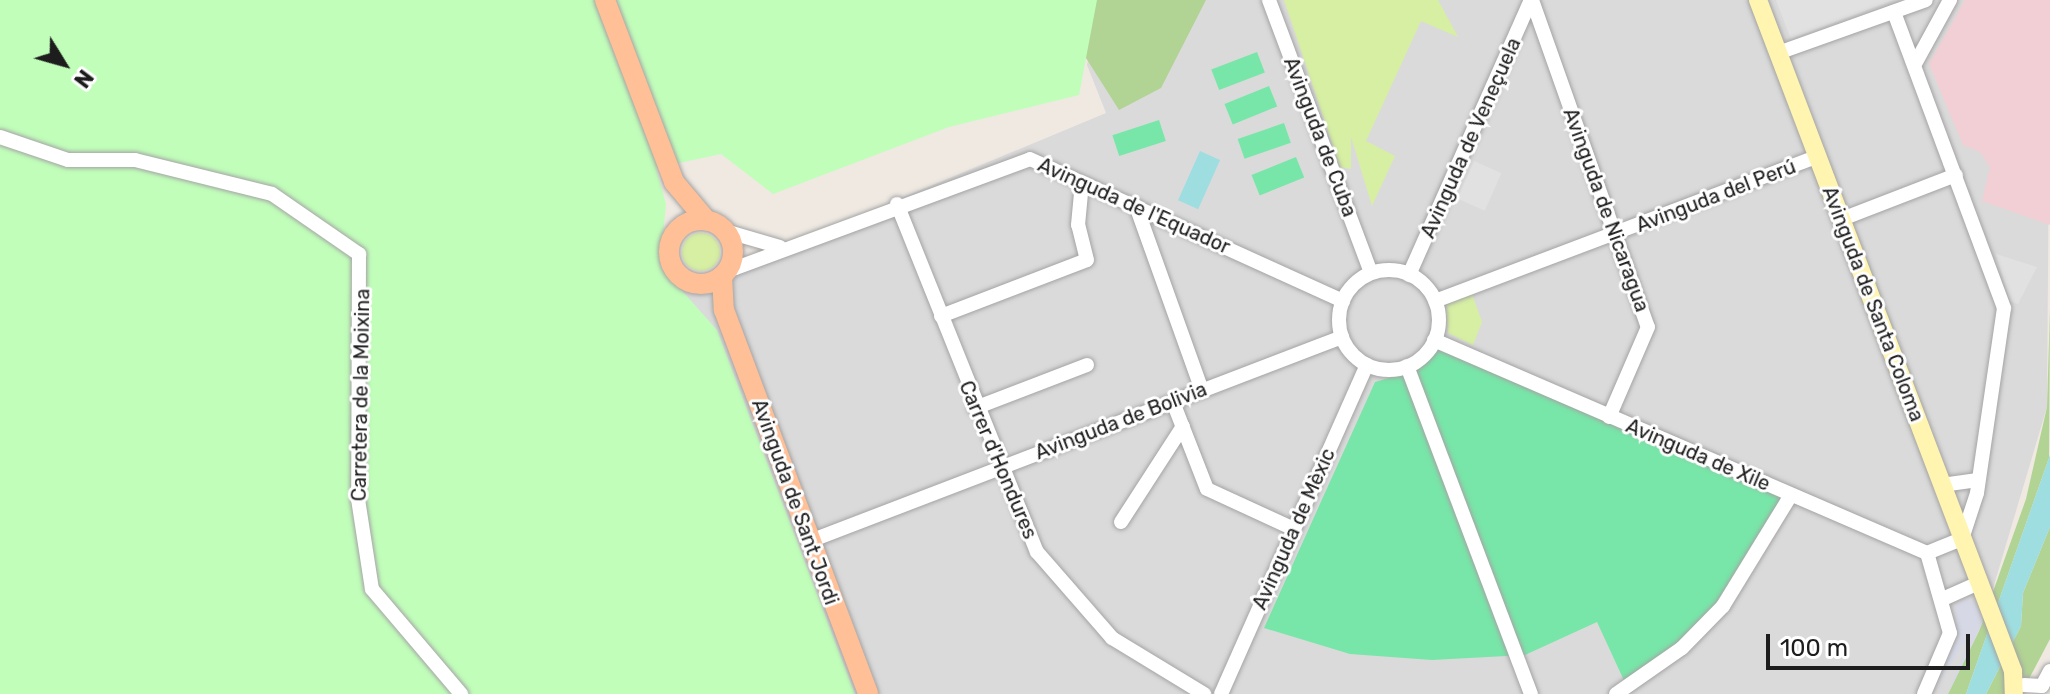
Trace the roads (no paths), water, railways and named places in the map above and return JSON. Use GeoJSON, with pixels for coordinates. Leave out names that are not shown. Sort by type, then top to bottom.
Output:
{"type":"FeatureCollection","features":[{"type":"Feature","properties":{"kind":"main road"},"geometry":{"type":"LineString","coordinates":[[605,0],[674,182],[677,231],[671,263],[697,283],[723,274],[732,247],[725,231],[706,220],[674,182]]}},
{"type":"Feature","properties":{"kind":"main road","name":"Avinguda de Santa Coloma"},"geometry":{"type":"LineString","coordinates":[[1758,0],[2020,686]]}},
{"type":"Feature","properties":{"kind":"main road"},"geometry":{"type":"LineString","coordinates":[[677,231],[706,220]]}},
{"type":"Feature","properties":{"kind":"main road","name":"Avinguda de Sant Jordi"},"geometry":{"type":"LineString","coordinates":[[723,274],[724,310],[868,694]]}},
{"type":"Feature","properties":{"kind":"main road","name":"Avinguda de Sant Jordi"},"geometry":{"type":"LineString","coordinates":[[697,283],[724,310]]}},
{"type":"Feature","properties":{"kind":"street","name":"Avinguda de Cuba"},"geometry":{"type":"LineString","coordinates":[[1269,0],[1371,273]]}},
{"type":"Feature","properties":{"kind":"street","name":"Avinguda de Nicaragua"},"geometry":{"type":"LineString","coordinates":[[1532,0],[1648,327],[1609,417]]}},
{"type":"Feature","properties":{"kind":"street","name":"Avinguda de Veneçuela"},"geometry":{"type":"LineString","coordinates":[[1409,275],[1532,0]]}},
{"type":"Feature","properties":{"kind":"street"},"geometry":{"type":"LineString","coordinates":[[1778,53],[1926,0]]}},
{"type":"Feature","properties":{"kind":"street"},"geometry":{"type":"LineString","coordinates":[[1915,64],[1950,0]]}},
{"type":"Feature","properties":{"kind":"street"},"geometry":{"type":"LineString","coordinates":[[1894,12],[1984,247],[2004,308],[1978,480],[1962,539],[1927,553],[1945,598],[1950,637],[1924,694]]}},
{"type":"Feature","properties":{"kind":"street","name":"Carretera de la Moixina"},"geometry":{"type":"LineString","coordinates":[[0,137],[68,160],[135,160],[272,194],[359,254],[358,499],[372,589],[461,694]]}},
{"type":"Feature","properties":{"kind":"street","name":"Avinguda del Perú"},"geometry":{"type":"LineString","coordinates":[[1435,301],[1817,157]]}},
{"type":"Feature","properties":{"kind":"street","name":"Avinguda de l'Equador"},"geometry":{"type":"LineString","coordinates":[[723,274],[897,204],[1030,159],[1343,301]]}},
{"type":"Feature","properties":{"kind":"street"},"geometry":{"type":"LineString","coordinates":[[1842,219],[1956,175]]}},
{"type":"Feature","properties":{"kind":"street"},"geometry":{"type":"LineString","coordinates":[[941,316],[1087,260],[1078,225],[1082,183]]}},
{"type":"Feature","properties":{"kind":"street","name":"Carrer d'Hondures"},"geometry":{"type":"LineString","coordinates":[[897,204],[997,468],[1031,541],[1077,604],[1145,662],[1204,694]]}},
{"type":"Feature","properties":{"kind":"street"},"geometry":{"type":"LineString","coordinates":[[1136,206],[1202,390]]}},
{"type":"Feature","properties":{"kind":"street"},"geometry":{"type":"LineString","coordinates":[[725,231],[785,247]]}},
{"type":"Feature","properties":{"kind":"street"},"geometry":{"type":"LineString","coordinates":[[1371,273],[1409,275],[1435,301],[1434,340],[1407,366],[1367,365],[1342,337],[1343,301],[1371,273]]}},
{"type":"Feature","properties":{"kind":"street","name":"Avinguda de Bolivia"},"geometry":{"type":"LineString","coordinates":[[810,541],[1342,337]]}},
{"type":"Feature","properties":{"kind":"street","name":"Avinguda de Xile"},"geometry":{"type":"LineString","coordinates":[[1434,340],[1927,553]]}},
{"type":"Feature","properties":{"kind":"street"},"geometry":{"type":"LineString","coordinates":[[975,408],[1087,365]]}},
{"type":"Feature","properties":{"kind":"street","name":"Avinguda de Mèxic"},"geometry":{"type":"LineString","coordinates":[[1221,694],[1367,365]]}},
{"type":"Feature","properties":{"kind":"street"},"geometry":{"type":"LineString","coordinates":[[1407,366],[1531,694]]}},
{"type":"Feature","properties":{"kind":"street"},"geometry":{"type":"LineString","coordinates":[[1173,402],[1207,489],[1294,529]]}},
{"type":"Feature","properties":{"kind":"street"},"geometry":{"type":"LineString","coordinates":[[1121,522],[1183,426]]}},
{"type":"Feature","properties":{"kind":"street"},"geometry":{"type":"LineString","coordinates":[[1942,485],[1978,480]]}},
{"type":"Feature","properties":{"kind":"street"},"geometry":{"type":"LineString","coordinates":[[1616,694],[1682,648],[1723,606],[1791,495]]}},
{"type":"Feature","properties":{"kind":"street"},"geometry":{"type":"LineString","coordinates":[[1945,598],[1979,583]]}},
{"type":"Feature","properties":{"kind":"street"},"geometry":{"type":"LineString","coordinates":[[2020,686],[2037,689],[2046,682]]}},
{"type":"Feature","properties":{"kind":"water"},"geometry":{"type":"Polygon","coordinates":[[[1200,151],[1220,160],[1198,209],[1178,200],[1200,151]]]}},
{"type":"Feature","properties":{"kind":"water"},"geometry":{"type":"Polygon","coordinates":[[[2050,455],[2050,527],[2023,593],[2021,626],[1986,694],[1966,694],[2050,455]]]}}]}
